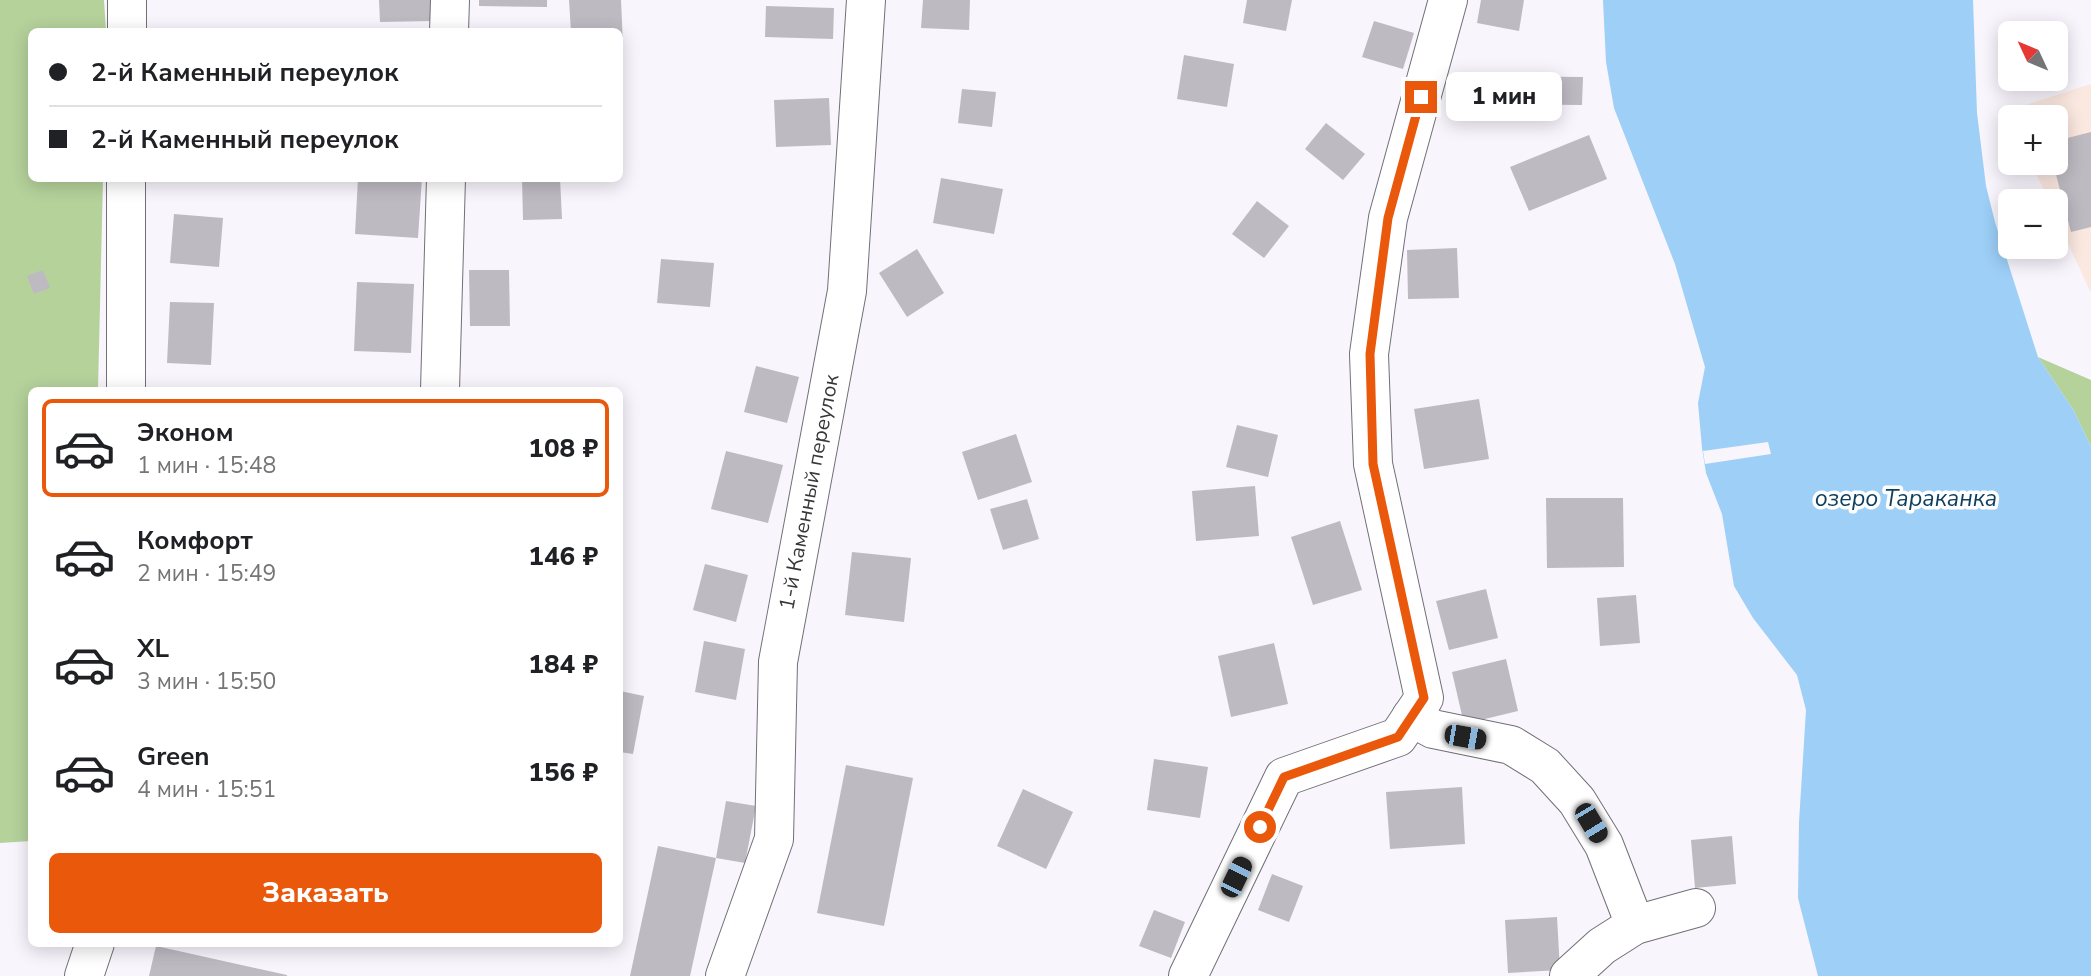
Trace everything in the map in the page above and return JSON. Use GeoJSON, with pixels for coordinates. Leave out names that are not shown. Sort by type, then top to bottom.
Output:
{"type":"FeatureCollection","features":[{"type":"Feature","properties":{"kind":"street"},"geometry":{"type":"LineString","coordinates":[[127,0],[127,28]]}},
{"type":"Feature","properties":{"kind":"street"},"geometry":{"type":"LineString","coordinates":[[449,28],[450,0]]}},
{"type":"Feature","properties":{"kind":"street","name":"1-й Каменный переулок"},"geometry":{"type":"LineString","coordinates":[[725,976],[774,839],[778,662],[847,291],[866,0]]}},
{"type":"Feature","properties":{"kind":"street"},"geometry":{"type":"LineString","coordinates":[[1188,976],[1284,777],[1398,737],[1424,698],[1373,464],[1370,354],[1388,218],[1448,0]]}},
{"type":"Feature","properties":{"kind":"street"},"geometry":{"type":"LineString","coordinates":[[126,182],[126,387]]}},
{"type":"Feature","properties":{"kind":"street"},"geometry":{"type":"LineString","coordinates":[[440,387],[446,182]]}},
{"type":"Feature","properties":{"kind":"street"},"geometry":{"type":"LineString","coordinates":[[1411,718],[1433,729],[1511,745],[1545,766],[1577,801],[1604,845],[1635,925]]}},
{"type":"Feature","properties":{"kind":"street"},"geometry":{"type":"LineString","coordinates":[[1569,976],[1602,946],[1635,925],[1696,908]]}},
{"type":"Feature","properties":{"kind":"street"},"geometry":{"type":"LineString","coordinates":[[84,976],[94,947]]}},
{"type":"Feature","properties":{"kind":"shaded area"},"geometry":{"type":"Polygon","coordinates":[[[2091,84],[2091,293],[2068,244],[2068,189],[2043,189],[2037,175],[2068,175],[2068,105],[2026,105],[2091,84]]]}},
{"type":"Feature","properties":{"kind":"green space"},"geometry":{"type":"Polygon","coordinates":[[[0,0],[104,0],[106,28],[28,28],[28,182],[103,182],[98,387],[28,387],[28,841],[0,843],[0,0]]]}},
{"type":"Feature","properties":{"kind":"green space"},"geometry":{"type":"Polygon","coordinates":[[[2038,357],[2091,380],[2091,447],[2074,411],[2038,357]]]}},
{"type":"Feature","properties":{"kind":"water","name":"озеро Тараканка"},"geometry":{"type":"Polygon","coordinates":[[[1603,0],[1973,0],[1977,113],[1986,186],[1998,231],[1998,259],[2007,259],[2038,357],[2074,411],[2091,447],[2091,976],[1818,976],[1798,898],[1799,822],[1806,710],[1797,675],[1753,618],[1734,586],[1722,514],[1706,473],[1702,448],[1698,403],[1705,367],[1675,264],[1614,108],[1606,62],[1603,0]]]}},
{"type":"Feature","properties":{"kind":"pier"},"geometry":{"type":"Polygon","coordinates":[[[1768,442],[1771,454],[1705,464],[1703,451],[1768,442]]]}},
{"type":"Feature","properties":{"kind":"building"},"geometry":{"type":"Polygon","coordinates":[[[379,0],[433,0],[434,21],[380,22],[379,0]]]}},
{"type":"Feature","properties":{"kind":"building"},"geometry":{"type":"Polygon","coordinates":[[[479,0],[547,0],[547,7],[479,6],[479,0]]]}},
{"type":"Feature","properties":{"kind":"building"},"geometry":{"type":"Polygon","coordinates":[[[569,0],[621,0],[622,28],[571,28],[569,0]]]}},
{"type":"Feature","properties":{"kind":"building"},"geometry":{"type":"Polygon","coordinates":[[[923,0],[970,0],[969,30],[921,28],[923,0]]]}},
{"type":"Feature","properties":{"kind":"building"},"geometry":{"type":"Polygon","coordinates":[[[1247,0],[1292,0],[1286,31],[1243,23],[1247,0]]]}},
{"type":"Feature","properties":{"kind":"building"},"geometry":{"type":"Polygon","coordinates":[[[1481,0],[1524,0],[1519,31],[1477,23],[1481,0]]]}},
{"type":"Feature","properties":{"kind":"building"},"geometry":{"type":"Polygon","coordinates":[[[766,6],[834,8],[833,39],[765,37],[766,6]]]}},
{"type":"Feature","properties":{"kind":"building"},"geometry":{"type":"Polygon","coordinates":[[[1374,21],[1414,33],[1403,69],[1362,57],[1374,21]]]}},
{"type":"Feature","properties":{"kind":"building"},"geometry":{"type":"Polygon","coordinates":[[[1184,55],[1234,64],[1227,107],[1177,99],[1184,55]]]}},
{"type":"Feature","properties":{"kind":"building"},"geometry":{"type":"Polygon","coordinates":[[[1466,76],[1583,77],[1582,105],[1466,104],[1466,76]]]}},
{"type":"Feature","properties":{"kind":"building"},"geometry":{"type":"Polygon","coordinates":[[[962,89],[996,92],[992,127],[958,123],[962,89]]]}},
{"type":"Feature","properties":{"kind":"building"},"geometry":{"type":"Polygon","coordinates":[[[829,98],[831,145],[776,147],[774,100],[829,98]]]}},
{"type":"Feature","properties":{"kind":"building"},"geometry":{"type":"Polygon","coordinates":[[[1326,123],[1365,154],[1343,180],[1305,149],[1326,123]]]}},
{"type":"Feature","properties":{"kind":"building"},"geometry":{"type":"Polygon","coordinates":[[[2091,132],[2091,227],[2071,232],[2068,220],[2068,189],[2060,189],[2056,175],[2068,175],[2068,138],[2091,132]]]}},
{"type":"Feature","properties":{"kind":"building"},"geometry":{"type":"Polygon","coordinates":[[[1589,135],[1607,179],[1529,211],[1510,167],[1589,135]]]}},
{"type":"Feature","properties":{"kind":"building"},"geometry":{"type":"Polygon","coordinates":[[[941,178],[1003,189],[994,234],[933,223],[941,178]]]}},
{"type":"Feature","properties":{"kind":"building"},"geometry":{"type":"Polygon","coordinates":[[[358,182],[422,182],[418,238],[355,234],[358,182]]]}},
{"type":"Feature","properties":{"kind":"building"},"geometry":{"type":"Polygon","coordinates":[[[522,182],[560,182],[562,219],[523,220],[522,182]]]}},
{"type":"Feature","properties":{"kind":"building"},"geometry":{"type":"Polygon","coordinates":[[[1257,201],[1289,226],[1264,258],[1232,234],[1257,201]]]}},
{"type":"Feature","properties":{"kind":"building"},"geometry":{"type":"Polygon","coordinates":[[[174,214],[223,218],[219,267],[170,263],[174,214]]]}},
{"type":"Feature","properties":{"kind":"building"},"geometry":{"type":"Polygon","coordinates":[[[1457,248],[1459,298],[1408,299],[1407,250],[1457,248]]]}},
{"type":"Feature","properties":{"kind":"building"},"geometry":{"type":"Polygon","coordinates":[[[917,249],[944,293],[907,317],[879,273],[917,249]]]}},
{"type":"Feature","properties":{"kind":"building"},"geometry":{"type":"Polygon","coordinates":[[[661,259],[714,263],[710,307],[657,303],[661,259]]]}},
{"type":"Feature","properties":{"kind":"building"},"geometry":{"type":"Polygon","coordinates":[[[43,270],[50,288],[34,294],[27,276],[43,270]]]}},
{"type":"Feature","properties":{"kind":"building"},"geometry":{"type":"Polygon","coordinates":[[[469,270],[509,270],[510,326],[470,326],[469,270]]]}},
{"type":"Feature","properties":{"kind":"building"},"geometry":{"type":"Polygon","coordinates":[[[357,282],[414,284],[411,353],[354,351],[357,282]]]}},
{"type":"Feature","properties":{"kind":"building"},"geometry":{"type":"Polygon","coordinates":[[[170,302],[214,303],[211,365],[167,363],[170,302]]]}},
{"type":"Feature","properties":{"kind":"building"},"geometry":{"type":"Polygon","coordinates":[[[756,366],[799,377],[787,423],[744,412],[756,366]]]}},
{"type":"Feature","properties":{"kind":"building"},"geometry":{"type":"Polygon","coordinates":[[[1479,399],[1489,459],[1424,469],[1414,409],[1479,399]]]}},
{"type":"Feature","properties":{"kind":"building"},"geometry":{"type":"Polygon","coordinates":[[[1237,425],[1278,435],[1268,477],[1226,467],[1237,425]]]}},
{"type":"Feature","properties":{"kind":"building"},"geometry":{"type":"Polygon","coordinates":[[[1016,434],[1032,482],[978,500],[962,452],[1016,434]]]}},
{"type":"Feature","properties":{"kind":"building"},"geometry":{"type":"Polygon","coordinates":[[[726,451],[783,465],[768,523],[711,509],[726,451]]]}},
{"type":"Feature","properties":{"kind":"building"},"geometry":{"type":"Polygon","coordinates":[[[1255,486],[1259,536],[1196,541],[1192,491],[1255,486]]]}},
{"type":"Feature","properties":{"kind":"building"},"geometry":{"type":"Polygon","coordinates":[[[1546,498],[1623,498],[1624,567],[1547,568],[1546,498]]]}},
{"type":"Feature","properties":{"kind":"building"},"geometry":{"type":"Polygon","coordinates":[[[1027,499],[1039,539],[1003,550],[990,509],[1027,499]]]}},
{"type":"Feature","properties":{"kind":"building"},"geometry":{"type":"Polygon","coordinates":[[[1340,521],[1362,590],[1313,605],[1291,537],[1340,521]]]}},
{"type":"Feature","properties":{"kind":"building"},"geometry":{"type":"Polygon","coordinates":[[[852,552],[911,558],[904,622],[845,615],[852,552]]]}},
{"type":"Feature","properties":{"kind":"building"},"geometry":{"type":"Polygon","coordinates":[[[705,564],[748,575],[736,622],[693,610],[705,564]]]}},
{"type":"Feature","properties":{"kind":"building"},"geometry":{"type":"Polygon","coordinates":[[[1486,589],[1498,638],[1449,650],[1436,601],[1486,589]]]}},
{"type":"Feature","properties":{"kind":"building"},"geometry":{"type":"Polygon","coordinates":[[[1636,595],[1640,643],[1600,646],[1597,598],[1636,595]]]}},
{"type":"Feature","properties":{"kind":"building"},"geometry":{"type":"Polygon","coordinates":[[[704,641],[745,649],[736,700],[695,692],[704,641]]]}},
{"type":"Feature","properties":{"kind":"building"},"geometry":{"type":"Polygon","coordinates":[[[1274,643],[1288,704],[1231,717],[1218,656],[1274,643]]]}},
{"type":"Feature","properties":{"kind":"building"},"geometry":{"type":"Polygon","coordinates":[[[1506,659],[1518,711],[1464,724],[1452,672],[1506,659]]]}},
{"type":"Feature","properties":{"kind":"building"},"geometry":{"type":"Polygon","coordinates":[[[623,692],[644,696],[633,754],[623,752],[623,692]]]}},
{"type":"Feature","properties":{"kind":"building"},"geometry":{"type":"Polygon","coordinates":[[[1154,759],[1208,767],[1200,818],[1147,810],[1154,759]]]}},
{"type":"Feature","properties":{"kind":"building"},"geometry":{"type":"Polygon","coordinates":[[[846,765],[913,778],[884,926],[817,913],[846,765]]]}},
{"type":"Feature","properties":{"kind":"building"},"geometry":{"type":"Polygon","coordinates":[[[1462,787],[1465,844],[1390,849],[1386,792],[1462,787]]]}},
{"type":"Feature","properties":{"kind":"building"},"geometry":{"type":"Polygon","coordinates":[[[1023,789],[1073,812],[1046,869],[997,846],[1023,789]]]}},
{"type":"Feature","properties":{"kind":"building"},"geometry":{"type":"Polygon","coordinates":[[[726,801],[756,806],[745,863],[716,858],[726,801]]]}},
{"type":"Feature","properties":{"kind":"building"},"geometry":{"type":"Polygon","coordinates":[[[1732,836],[1736,884],[1695,888],[1691,840],[1732,836]]]}},
{"type":"Feature","properties":{"kind":"building"},"geometry":{"type":"Polygon","coordinates":[[[658,846],[716,858],[690,976],[630,976],[658,846]]]}},
{"type":"Feature","properties":{"kind":"building"},"geometry":{"type":"Polygon","coordinates":[[[1272,874],[1303,886],[1289,922],[1258,910],[1272,874]]]}},
{"type":"Feature","properties":{"kind":"building"},"geometry":{"type":"Polygon","coordinates":[[[1154,910],[1185,922],[1171,958],[1139,946],[1154,910]]]}},
{"type":"Feature","properties":{"kind":"building"},"geometry":{"type":"Polygon","coordinates":[[[1557,917],[1560,970],[1508,973],[1505,920],[1557,917]]]}},
{"type":"Feature","properties":{"kind":"building"},"geometry":{"type":"Polygon","coordinates":[[[156,947],[287,975],[287,976],[149,976],[156,947]]]}},
{"type":"Feature","properties":{"kind":"route"},"geometry":{"type":"LineString","coordinates":[[1260,827],[1284,777],[1398,737],[1424,698],[1373,464],[1370,354],[1388,218],[1421,97]]}}]}
